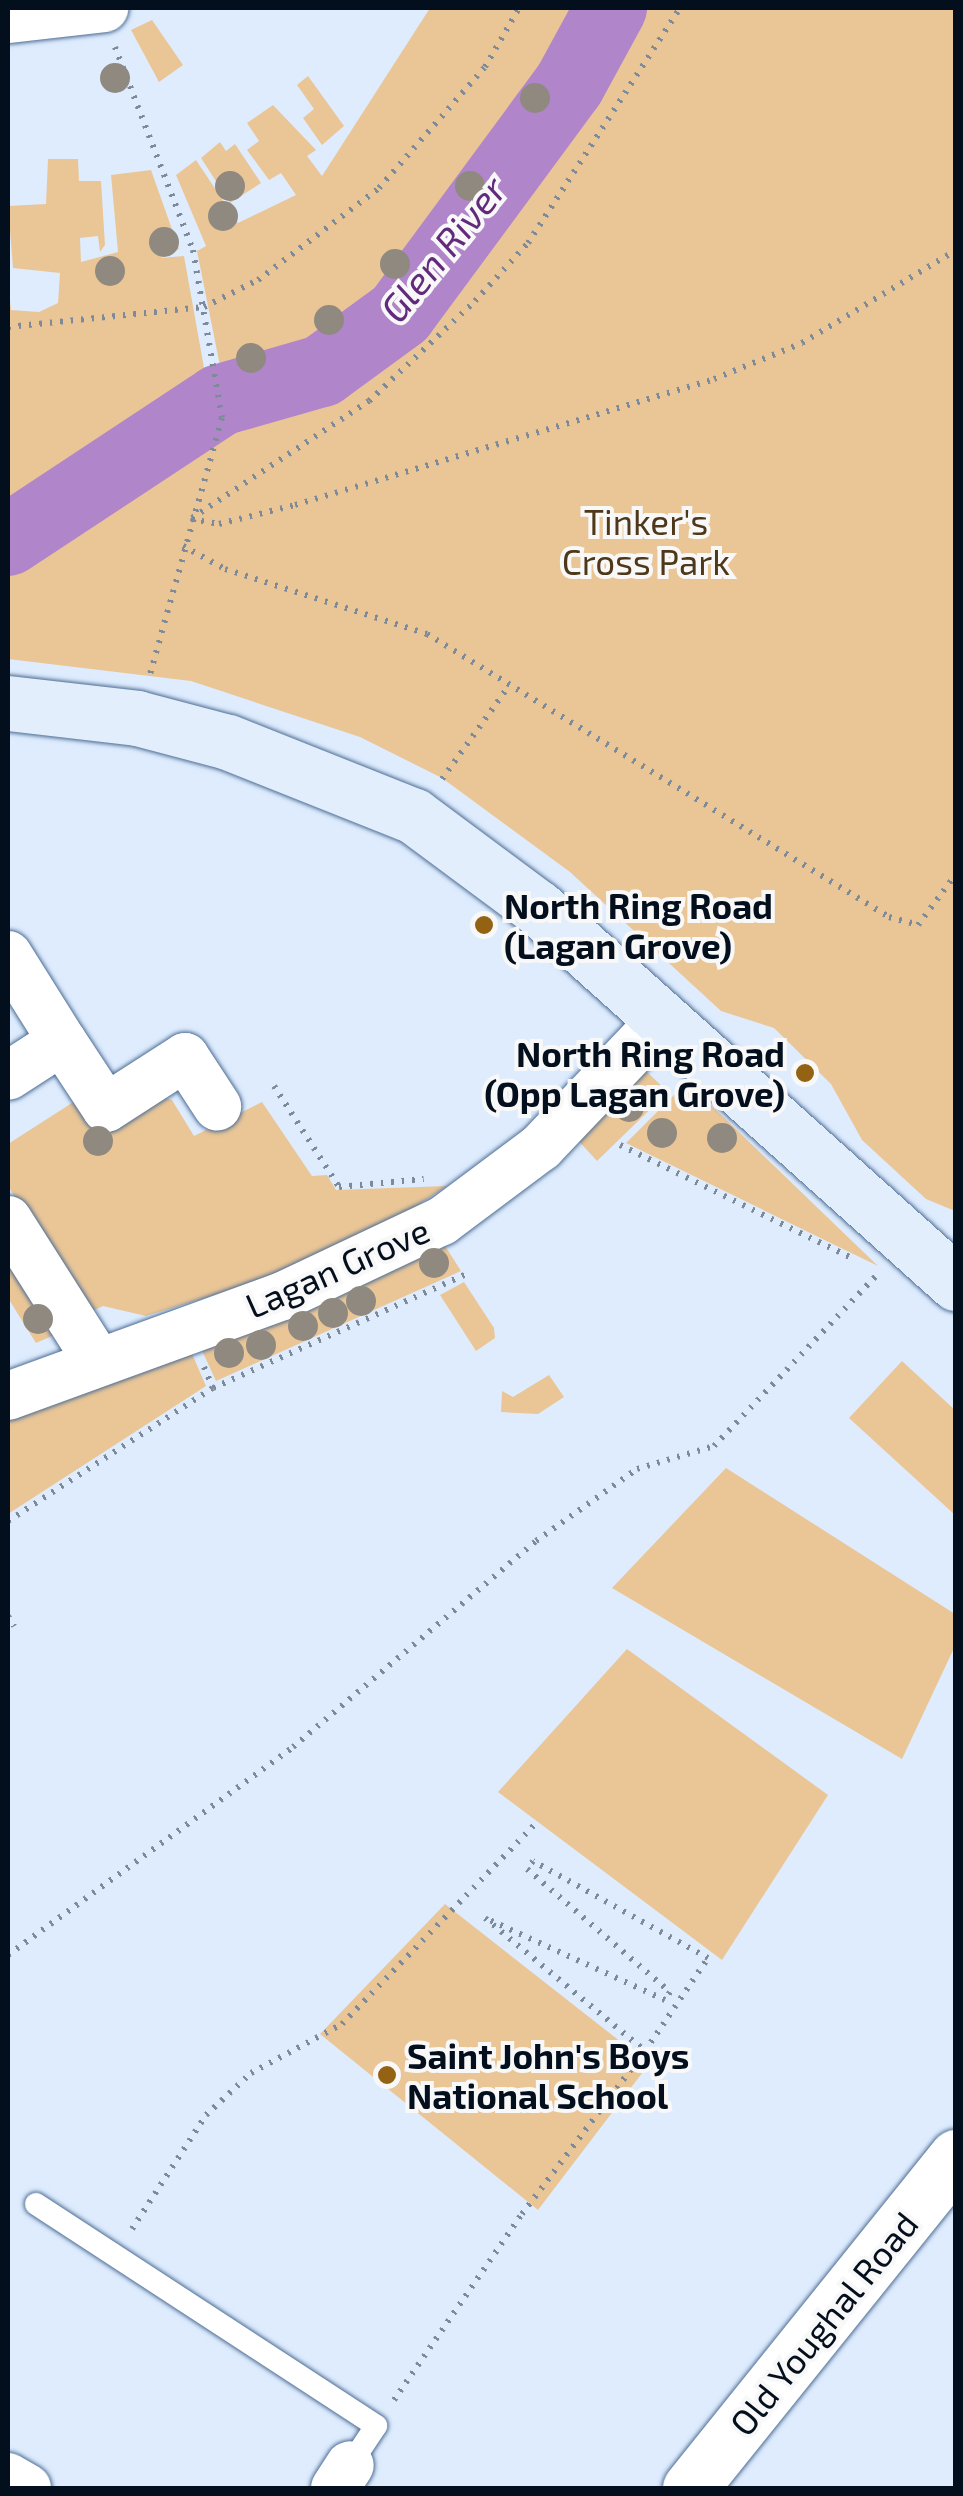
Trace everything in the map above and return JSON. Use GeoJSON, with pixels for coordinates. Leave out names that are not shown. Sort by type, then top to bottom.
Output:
{"type":"FeatureCollection","features":[{"type":"Feature","properties":{"kind":"main road"},"geometry":{"type":"LineString","coordinates":[[8,703],[137,718],[290,761],[414,816],[538,908],[956,1283]]}},
{"type":"Feature","properties":{"kind":"street"},"geometry":{"type":"LineString","coordinates":[[8,18],[103,8]]}},
{"type":"Feature","properties":{"kind":"street"},"geometry":{"type":"LineString","coordinates":[[8,955],[106,1108],[185,1056],[217,1106]]}},
{"type":"Feature","properties":{"kind":"street","name":"Lagan Grove"},"geometry":{"type":"LineString","coordinates":[[8,1396],[95,1357],[283,1296],[442,1221],[541,1147],[662,1020]]}},
{"type":"Feature","properties":{"kind":"street"},"geometry":{"type":"LineString","coordinates":[[8,1076],[62,1041]]}},
{"type":"Feature","properties":{"kind":"street"},"geometry":{"type":"LineString","coordinates":[[8,1220],[95,1357]]}},
{"type":"Feature","properties":{"kind":"street","name":"Old Youghal Road"},"geometry":{"type":"LineString","coordinates":[[690,2488],[956,2158]]}},
{"type":"Feature","properties":{"kind":"street"},"geometry":{"type":"LineString","coordinates":[[8,2477],[27,2488]]}},
{"type":"Feature","properties":{"kind":"lane"},"geometry":{"type":"LineString","coordinates":[[36,2204],[376,2426],[342,2476]]}},
{"type":"Feature","properties":{"kind":"path"},"geometry":{"type":"LineString","coordinates":[[103,8],[192,250],[222,418],[137,718]]}},
{"type":"Feature","properties":{"kind":"path"},"geometry":{"type":"LineString","coordinates":[[8,327],[204,307],[258,280],[379,188],[485,67],[519,8]]}},
{"type":"Feature","properties":{"kind":"path"},"geometry":{"type":"LineString","coordinates":[[191,519],[368,400],[475,301],[528,243],[680,8]]}},
{"type":"Feature","properties":{"kind":"path"},"geometry":{"type":"LineString","coordinates":[[191,519],[220,524],[295,505],[714,379],[802,343],[956,250]]}},
{"type":"Feature","properties":{"kind":"path"},"geometry":{"type":"LineString","coordinates":[[184,546],[225,569],[427,634],[889,917],[918,925],[948,890],[956,874]]}},
{"type":"Feature","properties":{"kind":"path"},"geometry":{"type":"LineString","coordinates":[[436,788],[508,687]]}},
{"type":"Feature","properties":{"kind":"path"},"geometry":{"type":"LineString","coordinates":[[948,890],[956,896]]}},
{"type":"Feature","properties":{"kind":"path"},"geometry":{"type":"LineString","coordinates":[[274,1086],[339,1187],[436,1178]]}},
{"type":"Feature","properties":{"kind":"path"},"geometry":{"type":"LineString","coordinates":[[8,1955],[293,1747],[536,1540],[637,1469],[714,1446],[880,1272],[620,1145]]}},
{"type":"Feature","properties":{"kind":"path"},"geometry":{"type":"LineString","coordinates":[[8,1521],[213,1388],[465,1275]]}},
{"type":"Feature","properties":{"kind":"path"},"geometry":{"type":"LineString","coordinates":[[8,1616],[14,1626]]}},
{"type":"Feature","properties":{"kind":"path"},"geometry":{"type":"LineString","coordinates":[[115,2256],[206,2116],[250,2073],[342,2024],[534,1826]]}},
{"type":"Feature","properties":{"kind":"path"},"geometry":{"type":"LineString","coordinates":[[376,2426],[708,1958],[533,1861],[527,1869],[668,1996]]}},
{"type":"Feature","properties":{"kind":"path"},"geometry":{"type":"LineString","coordinates":[[645,2051],[485,1918],[678,2002]]}},
{"type":"Feature","properties":{"kind":"green space","name":"Tinker's Cross Park"},"geometry":{"type":"Polygon","coordinates":[[[430,8],[955,8],[955,1211],[926,1199],[862,1140],[831,1084],[774,1028],[721,1011],[570,872],[442,778],[360,737],[191,681],[8,659],[8,282],[11,310],[39,312],[58,303],[60,273],[13,268],[8,206],[46,204],[48,159],[78,159],[79,181],[101,181],[105,245],[100,252],[98,236],[80,238],[81,262],[118,252],[111,175],[151,170],[179,249],[161,258],[184,256],[213,418],[230,416],[197,251],[206,246],[176,175],[196,160],[238,223],[296,195],[281,173],[269,180],[247,150],[259,141],[247,123],[273,105],[316,150],[307,156],[322,176],[430,8]]]}},
{"type":"Feature","properties":{"kind":"green space"},"geometry":{"type":"Polygon","coordinates":[[[152,20],[183,65],[159,82],[131,30],[152,20]]]}},
{"type":"Feature","properties":{"kind":"green space"},"geometry":{"type":"Polygon","coordinates":[[[308,76],[344,126],[322,145],[303,118],[314,109],[297,85],[308,76]]]}},
{"type":"Feature","properties":{"kind":"green space"},"geometry":{"type":"Polygon","coordinates":[[[220,142],[226,151],[235,144],[261,183],[230,203],[201,158],[220,142]]]}},
{"type":"Feature","properties":{"kind":"green space"},"geometry":{"type":"Polygon","coordinates":[[[645,1070],[668,1092],[597,1161],[575,1137],[645,1070]]]}},
{"type":"Feature","properties":{"kind":"green space"},"geometry":{"type":"Polygon","coordinates":[[[683,1086],[691,1086],[878,1266],[626,1143],[683,1086]]]}},
{"type":"Feature","properties":{"kind":"green space"},"geometry":{"type":"Polygon","coordinates":[[[156,1095],[172,1100],[194,1136],[262,1102],[312,1176],[327,1175],[336,1190],[447,1186],[397,1219],[250,1284],[146,1316],[103,1306],[88,1313],[8,1186],[8,1144],[75,1101],[96,1133],[156,1095]]]}},
{"type":"Feature","properties":{"kind":"green space"},"geometry":{"type":"Polygon","coordinates":[[[442,1241],[461,1271],[216,1381],[199,1344],[442,1241]]]}},
{"type":"Feature","properties":{"kind":"green space"},"geometry":{"type":"Polygon","coordinates":[[[8,1248],[59,1333],[36,1343],[8,1298],[8,1248]]]}},
{"type":"Feature","properties":{"kind":"green space"},"geometry":{"type":"Polygon","coordinates":[[[464,1282],[494,1328],[495,1338],[476,1351],[440,1295],[464,1282]]]}},
{"type":"Feature","properties":{"kind":"green space"},"geometry":{"type":"Polygon","coordinates":[[[190,1349],[206,1386],[8,1514],[8,1413],[190,1349]]]}},
{"type":"Feature","properties":{"kind":"green space"},"geometry":{"type":"Polygon","coordinates":[[[902,1361],[955,1410],[955,1515],[849,1418],[902,1361]]]}},
{"type":"Feature","properties":{"kind":"green space"},"geometry":{"type":"Polygon","coordinates":[[[549,1375],[564,1397],[538,1414],[501,1412],[502,1391],[513,1397],[549,1375]]]}},
{"type":"Feature","properties":{"kind":"green space"},"geometry":{"type":"Polygon","coordinates":[[[726,1468],[955,1614],[955,1646],[902,1759],[612,1588],[726,1468]]]}},
{"type":"Feature","properties":{"kind":"green space"},"geometry":{"type":"Polygon","coordinates":[[[627,1649],[828,1795],[722,1960],[498,1792],[627,1649]]]}},
{"type":"Feature","properties":{"kind":"green space"},"geometry":{"type":"Polygon","coordinates":[[[445,1904],[649,2064],[538,2210],[320,2034],[445,1904]]]}},
{"type":"Feature","properties":{"kind":"waterway","name":"Glen River"},"geometry":{"type":"LineString","coordinates":[[8,540],[220,400],[322,371],[400,314],[569,85],[611,8]]}},
{"type":"Feature","properties":{"kind":"place","name":"North Ring Road (Lagan Grove)"},"geometry":{"type":"Point","coordinates":[484,925]}},
{"type":"Feature","properties":{"kind":"place","name":"North Ring Road (Opp Lagan Grove)"},"geometry":{"type":"Point","coordinates":[805,1073]}},
{"type":"Feature","properties":{"kind":"place","name":"Saint John's Boys National School"},"geometry":{"type":"Point","coordinates":[387,2075]}}]}
